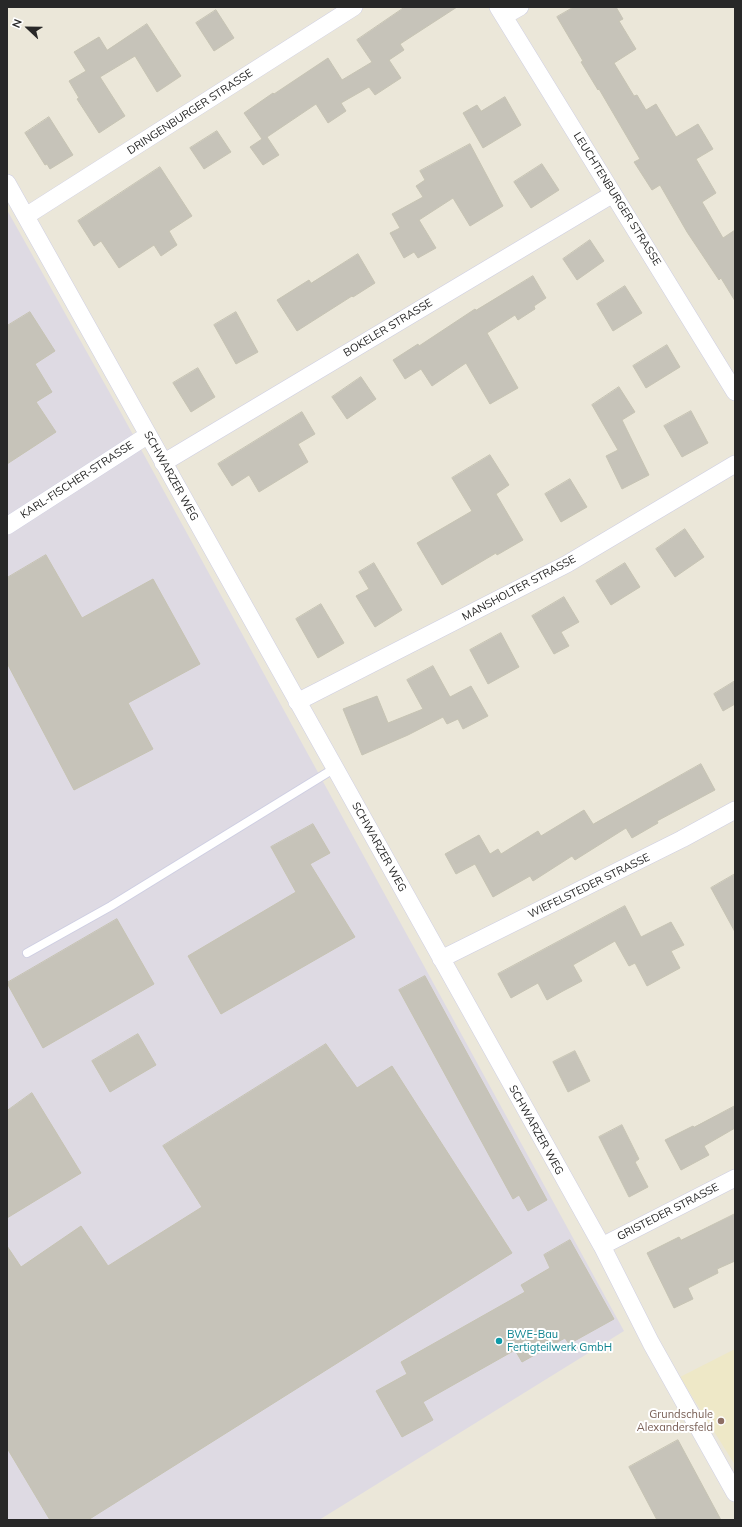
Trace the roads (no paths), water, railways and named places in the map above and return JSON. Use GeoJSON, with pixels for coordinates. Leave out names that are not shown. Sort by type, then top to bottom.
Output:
{"type":"FeatureCollection","features":[{"type":"Feature","properties":{"kind":"street","name":"DRINGENBURGER STRASSE"},"geometry":{"type":"LineString","coordinates":[[26,216],[354,7]]}},
{"type":"Feature","properties":{"kind":"street"},"geometry":{"type":"LineString","coordinates":[[501,12],[520,7]]}},
{"type":"Feature","properties":{"kind":"street","name":"LEUCHTENBURGER STRASSE"},"geometry":{"type":"LineString","coordinates":[[501,12],[735,392]]}},
{"type":"Feature","properties":{"kind":"street","name":"SCHWARZER WEG"},"geometry":{"type":"LineString","coordinates":[[7,184],[602,1246],[651,1343],[735,1493]]}},
{"type":"Feature","properties":{"kind":"street","name":"BOKELER STRASSE"},"geometry":{"type":"LineString","coordinates":[[163,462],[613,194]]}},
{"type":"Feature","properties":{"kind":"street","name":"KARL-FISCHER-STRASSE"},"geometry":{"type":"LineString","coordinates":[[7,526],[148,435]]}},
{"type":"Feature","properties":{"kind":"street","name":"MANSHOLTER STRASSE"},"geometry":{"type":"LineString","coordinates":[[298,702],[567,564],[735,464]]}},
{"type":"Feature","properties":{"kind":"street","name":"WIEFELSTEDER STRASSE"},"geometry":{"type":"LineString","coordinates":[[441,959],[682,840],[735,810]]}},
{"type":"Feature","properties":{"kind":"street","name":"GRISTEDER STRASSE"},"geometry":{"type":"LineString","coordinates":[[602,1246],[735,1178]]}},
{"type":"Feature","properties":{"kind":"lane"},"geometry":{"type":"LineString","coordinates":[[27,953],[111,906],[335,768]]}},
{"type":"Feature","properties":{"kind":"place","name":"BWE-Bau Fertigteilwerk GmbH"},"geometry":{"type":"Point","coordinates":[499,1341]}},
{"type":"Feature","properties":{"kind":"place","name":"Grundschule Alexandersfeld"},"geometry":{"type":"Point","coordinates":[721,1421]}}]}
